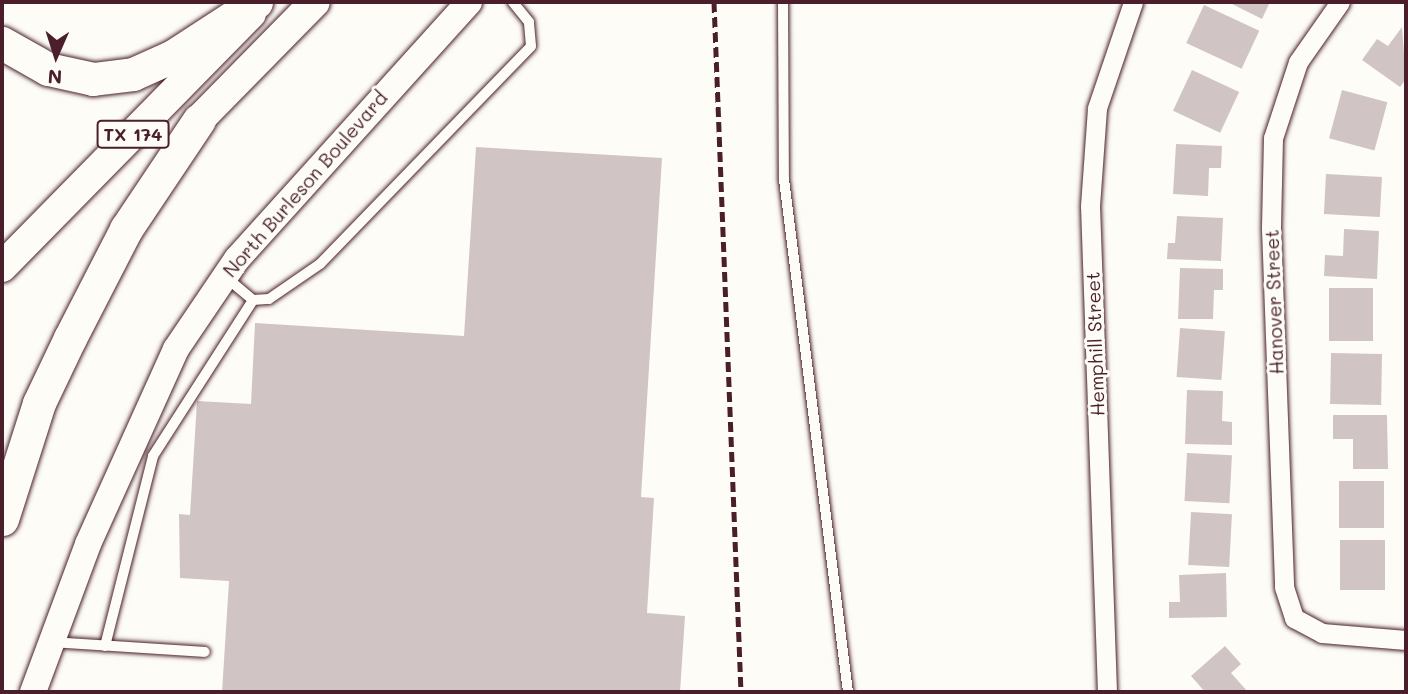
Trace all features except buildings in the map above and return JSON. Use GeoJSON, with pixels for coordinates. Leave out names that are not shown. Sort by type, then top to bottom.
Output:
{"type":"FeatureCollection","features":[{"type":"Feature","properties":{"kind":"highway"},"geometry":{"type":"LineString","coordinates":[[2,43],[48,69],[93,79],[133,74],[173,56],[256,2]]}},
{"type":"Feature","properties":{"kind":"highway"},"geometry":{"type":"LineString","coordinates":[[2,519],[39,403],[70,338],[126,229],[199,120]]}},
{"type":"Feature","properties":{"kind":"main road","name":"TX 174"},"geometry":{"type":"LineString","coordinates":[[2,267],[264,2]]}},
{"type":"Feature","properties":{"kind":"main road"},"geometry":{"type":"LineString","coordinates":[[199,120],[315,2]]}},
{"type":"Feature","properties":{"kind":"main road","name":"North Burleson Boulevard"},"geometry":{"type":"LineString","coordinates":[[33,692],[48,642],[168,365],[225,276],[334,145],[469,2]]}},
{"type":"Feature","properties":{"kind":"street","name":"Hemphill Street"},"geometry":{"type":"LineString","coordinates":[[1107,692],[1090,206],[1097,108],[1133,2]]}},
{"type":"Feature","properties":{"kind":"street","name":"Hanover Street"},"geometry":{"type":"LineString","coordinates":[[1340,2],[1298,62],[1273,138],[1271,228],[1284,587],[1294,618],[1322,633],[1406,640]]}},
{"type":"Feature","properties":{"kind":"lane"},"geometry":{"type":"LineString","coordinates":[[225,276],[253,300],[269,299],[320,264],[531,46],[529,22],[513,2]]}},
{"type":"Feature","properties":{"kind":"lane"},"geometry":{"type":"LineString","coordinates":[[783,2],[784,179],[848,692]]}},
{"type":"Feature","properties":{"kind":"lane"},"geometry":{"type":"LineString","coordinates":[[105,646],[153,456],[253,300]]}},
{"type":"Feature","properties":{"kind":"lane"},"geometry":{"type":"LineString","coordinates":[[48,642],[205,652]]}},
{"type":"Feature","properties":{"kind":"railway"},"geometry":{"type":"LineString","coordinates":[[714,2],[741,692]]}}]}
